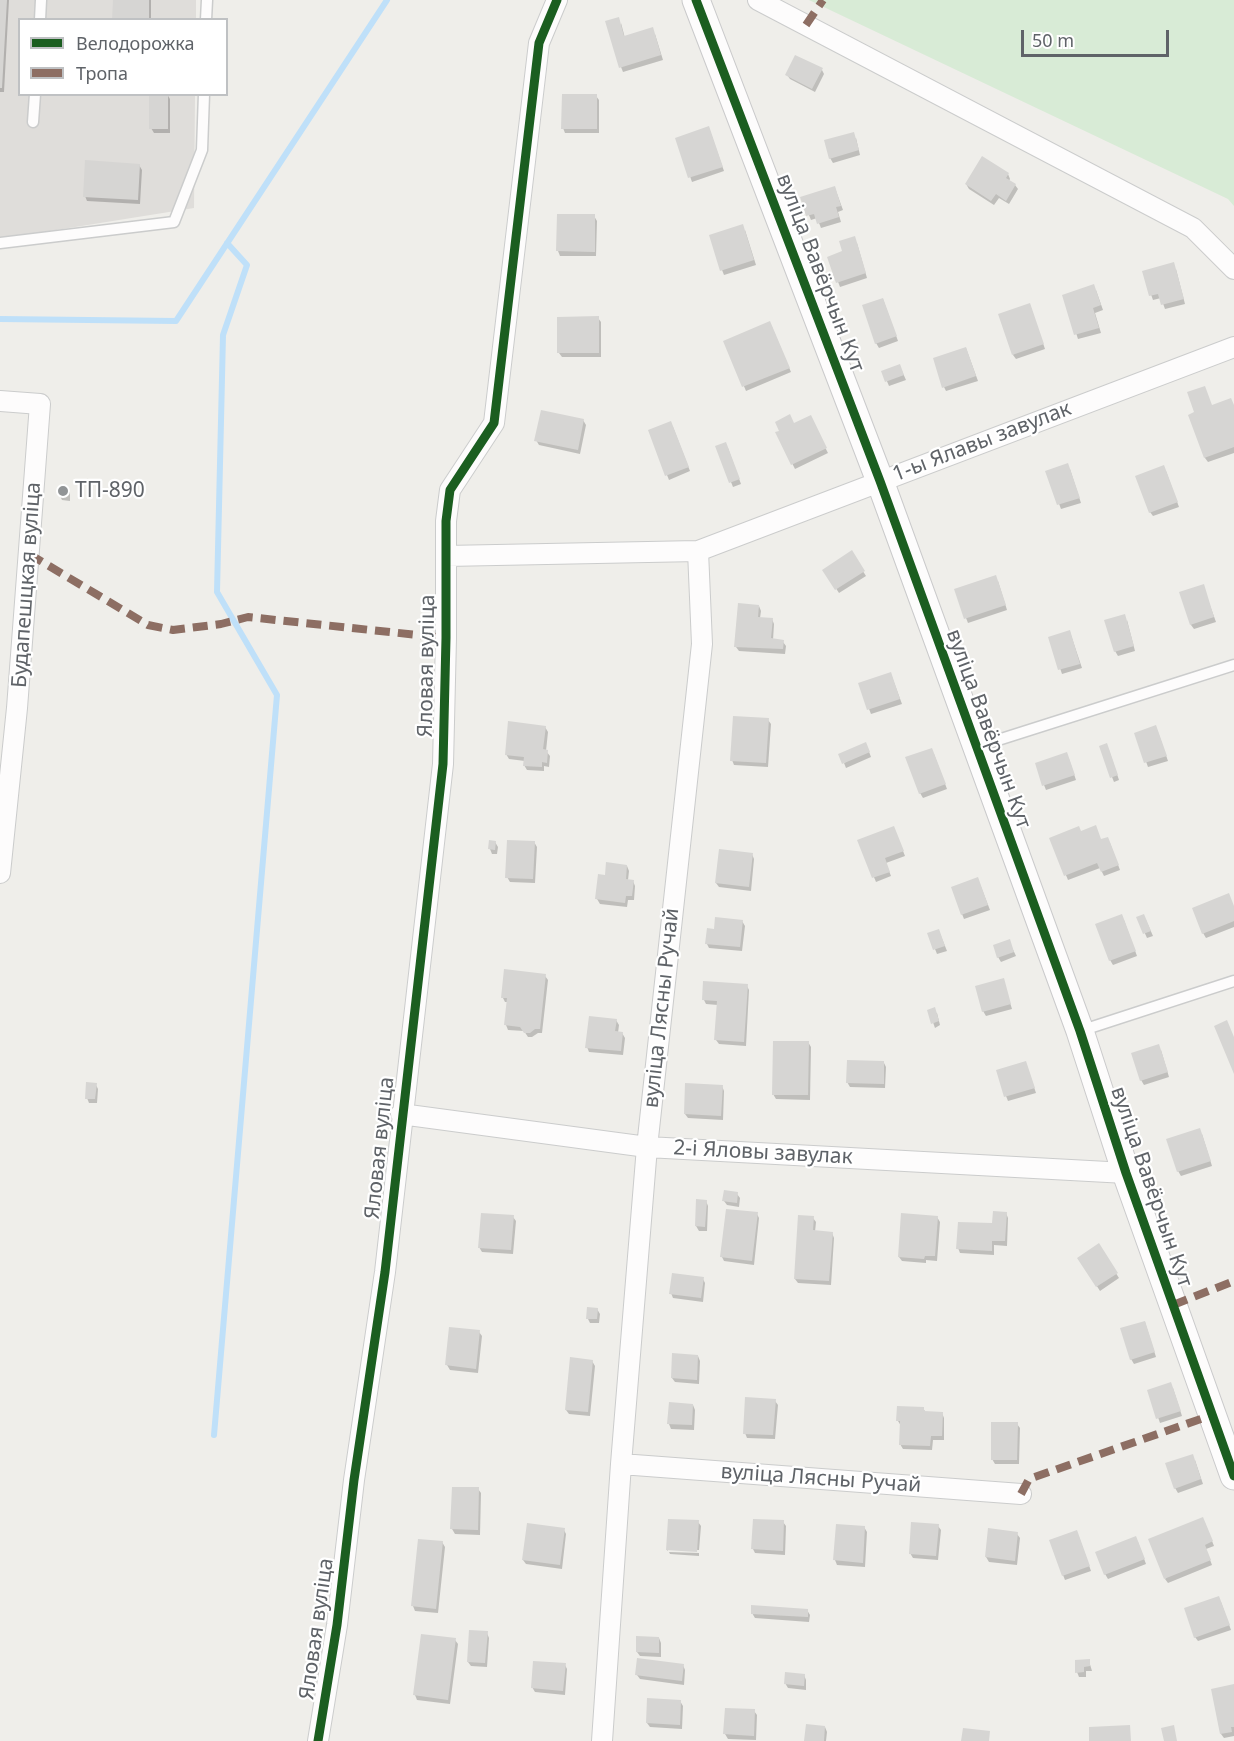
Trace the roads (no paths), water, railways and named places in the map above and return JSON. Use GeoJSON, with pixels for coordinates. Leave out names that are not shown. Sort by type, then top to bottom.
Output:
{"type":"FeatureCollection","features":[{"type":"Feature","properties":{"kind":"street","name":"Яловая вуліца"},"geometry":{"type":"LineString","coordinates":[[318,1741],[338,1625],[354,1480],[385,1272],[401,1114],[443,765],[446,521],[450,490],[494,423],[538,43],[557,0]]}},
{"type":"Feature","properties":{"kind":"street","name":"вуліца Вавёрчын Кут"},"geometry":{"type":"LineString","coordinates":[[696,0],[880,481],[1080,1031],[1126,1173],[1234,1476]]}},
{"type":"Feature","properties":{"kind":"street"},"geometry":{"type":"LineString","coordinates":[[758,0],[1193,228],[1234,269]]}},
{"type":"Feature","properties":{"kind":"street","name":"1-ы Ялавы завулак"},"geometry":{"type":"LineString","coordinates":[[446,556],[698,551],[1234,347]]}},
{"type":"Feature","properties":{"kind":"street","name":"Будапешцкая вуліца"},"geometry":{"type":"LineString","coordinates":[[0,401],[40,404],[17,708],[0,873]]}},
{"type":"Feature","properties":{"kind":"street","name":"вуліца Лясны Ручай"},"geometry":{"type":"LineString","coordinates":[[602,1741],[646,1147],[702,644],[698,551]]}},
{"type":"Feature","properties":{"kind":"street","name":"2-і Яловы завулак"},"geometry":{"type":"LineString","coordinates":[[401,1114],[646,1147],[1126,1173]]}},
{"type":"Feature","properties":{"kind":"street","name":"вуліца Лясны Ручай"},"geometry":{"type":"LineString","coordinates":[[621,1464],[1021,1494]]}},
{"type":"Feature","properties":{"kind":"lane"},"geometry":{"type":"LineString","coordinates":[[40,18],[41,0]]}},
{"type":"Feature","properties":{"kind":"lane"},"geometry":{"type":"LineString","coordinates":[[206,18],[207,0]]}},
{"type":"Feature","properties":{"kind":"lane"},"geometry":{"type":"LineString","coordinates":[[33,122],[35,96]]}},
{"type":"Feature","properties":{"kind":"lane"},"geometry":{"type":"LineString","coordinates":[[0,243],[174,222],[202,150],[204,96]]}},
{"type":"Feature","properties":{"kind":"lane"},"geometry":{"type":"LineString","coordinates":[[975,747],[1234,665]]}},
{"type":"Feature","properties":{"kind":"lane"},"geometry":{"type":"LineString","coordinates":[[1080,1031],[1234,981]]}},
{"type":"Feature","properties":{"kind":"waterway"},"geometry":{"type":"LineString","coordinates":[[0,319],[176,321],[387,0]]}},
{"type":"Feature","properties":{"kind":"waterway"},"geometry":{"type":"LineString","coordinates":[[214,1435],[277,695],[217,592],[223,335],[247,265],[227,243]]}},
{"type":"Feature","properties":{"kind":"place","name":"ТП-890"},"geometry":{"type":"Point","coordinates":[63,491]}}]}
